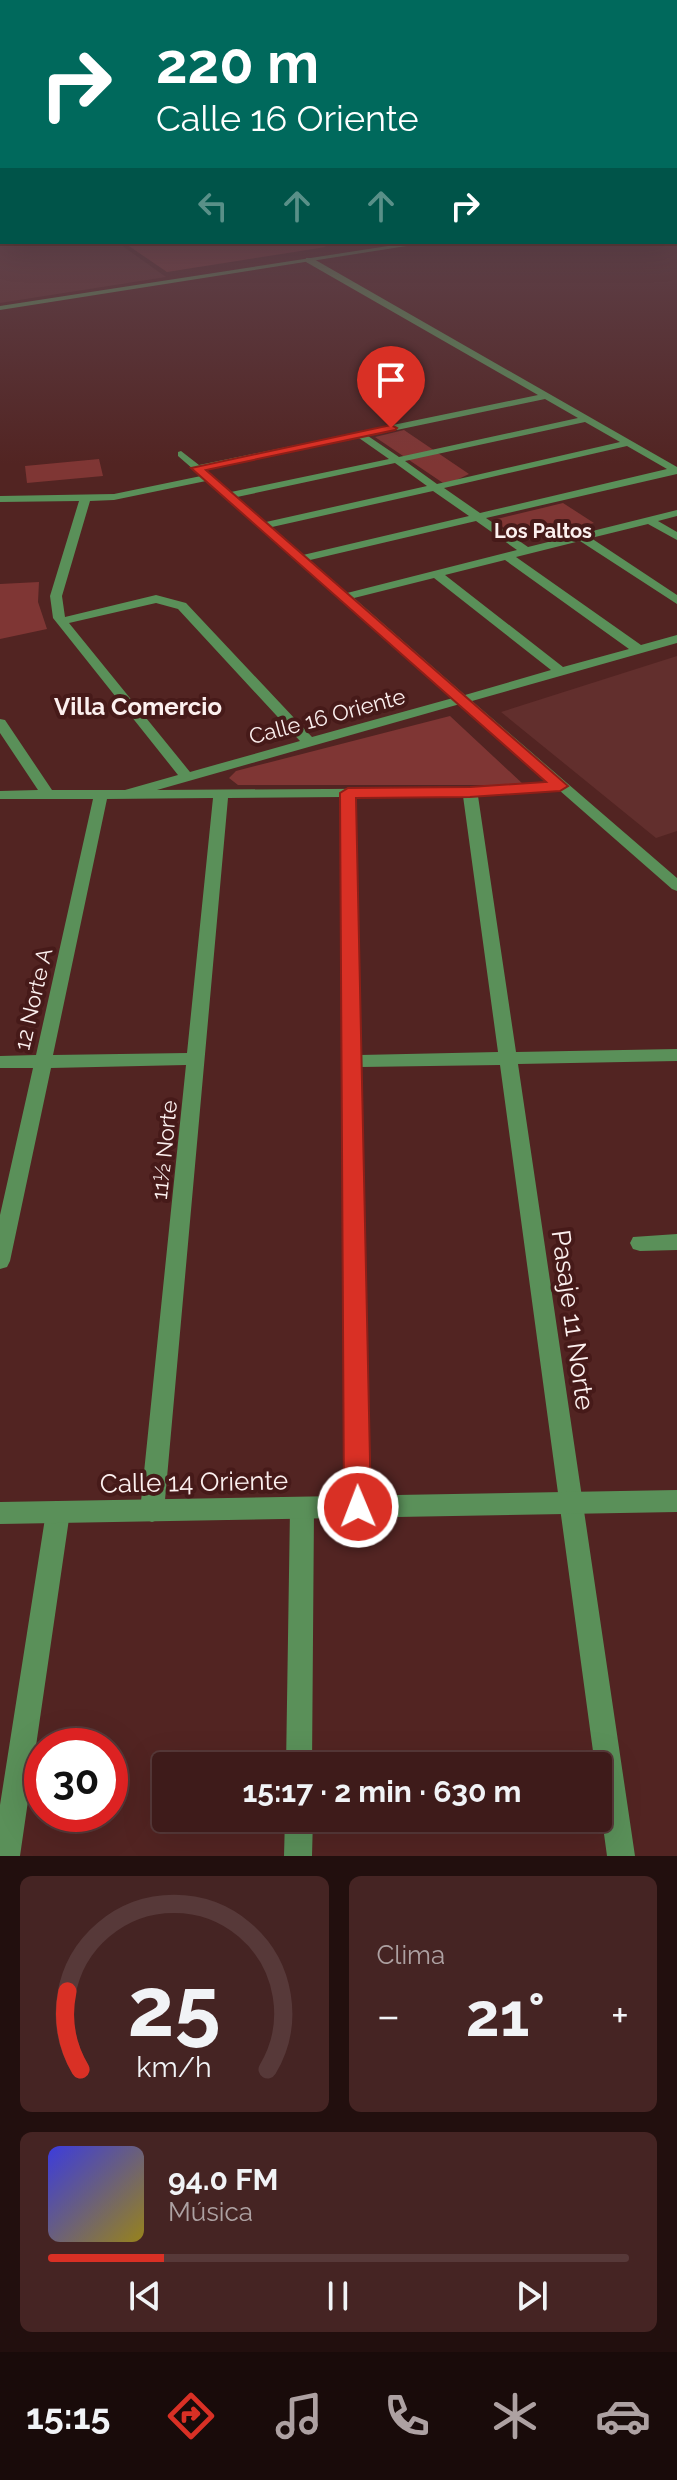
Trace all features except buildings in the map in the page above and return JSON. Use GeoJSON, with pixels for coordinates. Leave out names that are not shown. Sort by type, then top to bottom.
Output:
{"type":"FeatureCollection","features":[{"type":"Feature","properties":{"kind":"street"},"geometry":{"type":"LineString","coordinates":[[0,308],[112,291]]}},
{"type":"Feature","properties":{"kind":"street"},"geometry":{"type":"LineString","coordinates":[[362,291],[676,470]]}},
{"type":"Feature","properties":{"kind":"street"},"geometry":{"type":"LineString","coordinates":[[197,468],[546,396]]}},
{"type":"Feature","properties":{"kind":"street"},"geometry":{"type":"LineString","coordinates":[[229,496],[587,419]]}},
{"type":"Feature","properties":{"kind":"street"},"geometry":{"type":"LineString","coordinates":[[360,434],[526,551]]}},
{"type":"Feature","properties":{"kind":"street"},"geometry":{"type":"LineString","coordinates":[[264,526],[629,443]]}},
{"type":"Feature","properties":{"kind":"street"},"geometry":{"type":"LineString","coordinates":[[181,454],[676,884]]}},
{"type":"Feature","properties":{"kind":"street"},"geometry":{"type":"LineString","coordinates":[[300,559],[676,470]]}},
{"type":"Feature","properties":{"kind":"street"},"geometry":{"type":"LineString","coordinates":[[0,499],[85,499],[143,492],[208,478]]}},
{"type":"Feature","properties":{"kind":"street"},"geometry":{"type":"LineString","coordinates":[[85,499],[56,596],[56,608],[62,621],[187,777]]}},
{"type":"Feature","properties":{"kind":"street"},"geometry":{"type":"LineString","coordinates":[[344,597],[677,513]]}},
{"type":"Feature","properties":{"kind":"street"},"geometry":{"type":"LineString","coordinates":[[649,520],[677,537]]}},
{"type":"Feature","properties":{"kind":"street"},"geometry":{"type":"LineString","coordinates":[[582,537],[677,600]]}},
{"type":"Feature","properties":{"kind":"street"},"geometry":{"type":"LineString","coordinates":[[507,556],[639,650]]}},
{"type":"Feature","properties":{"kind":"street"},"geometry":{"type":"LineString","coordinates":[[436,574],[561,672]]}},
{"type":"Feature","properties":{"kind":"street"},"geometry":{"type":"LineString","coordinates":[[62,621],[156,599],[182,606],[310,743]]}},
{"type":"Feature","properties":{"kind":"street","name":"Calle 16 Oriente"},"geometry":{"type":"LineString","coordinates":[[126,794],[677,639]]}},
{"type":"Feature","properties":{"kind":"street"},"geometry":{"type":"LineString","coordinates":[[0,723],[48,795]]}},
{"type":"Feature","properties":{"kind":"street","name":"Calle 16 Oriente"},"geometry":{"type":"LineString","coordinates":[[0,795],[470,792],[560,786]]}},
{"type":"Feature","properties":{"kind":"street","name":"Pasaje 11 Norte"},"geometry":{"type":"LineString","coordinates":[[470,792],[621,1856]]}},
{"type":"Feature","properties":{"kind":"street","name":"11½ Norte"},"geometry":{"type":"LineString","coordinates":[[152,1511],[221,793]]}},
{"type":"Feature","properties":{"kind":"street"},"geometry":{"type":"LineString","coordinates":[[348,793],[358,1507]]}},
{"type":"Feature","properties":{"kind":"street","name":"12 Norte A"},"geometry":{"type":"LineString","coordinates":[[0,1261],[101,794]]}},
{"type":"Feature","properties":{"kind":"street"},"geometry":{"type":"LineString","coordinates":[[354,1061],[677,1055]]}},
{"type":"Feature","properties":{"kind":"street"},"geometry":{"type":"LineString","coordinates":[[0,1062],[197,1059]]}},
{"type":"Feature","properties":{"kind":"street"},"geometry":{"type":"LineString","coordinates":[[640,1243],[677,1242]]}},
{"type":"Feature","properties":{"kind":"street","name":"Calle 14 Oriente"},"geometry":{"type":"LineString","coordinates":[[0,1513],[677,1501]]}},
{"type":"Feature","properties":{"kind":"street"},"geometry":{"type":"LineString","coordinates":[[299,1752],[302,1509]]}},
{"type":"Feature","properties":{"kind":"street"},"geometry":{"type":"LineString","coordinates":[[6,1856],[58,1512]]}},
{"type":"Feature","properties":{"kind":"street"},"geometry":{"type":"LineString","coordinates":[[298,1856],[299,1832]]}},
{"type":"Feature","properties":{"kind":"shaded area"},"geometry":{"type":"Polygon","coordinates":[[[0,291],[79,291],[0,303],[0,291]]]}},
{"type":"Feature","properties":{"kind":"shaded area"},"geometry":{"type":"Polygon","coordinates":[[[404,430],[469,474],[446,485],[375,437],[404,430]]]}},
{"type":"Feature","properties":{"kind":"shaded area"},"geometry":{"type":"Polygon","coordinates":[[[99,459],[103,476],[27,483],[25,466],[99,459]]]}},
{"type":"Feature","properties":{"kind":"shaded area"},"geometry":{"type":"Polygon","coordinates":[[[563,503],[594,523],[523,541],[493,520],[563,503]]]}},
{"type":"Feature","properties":{"kind":"shaded area"},"geometry":{"type":"Polygon","coordinates":[[[39,582],[38,602],[47,629],[0,639],[0,584],[39,582]]]}},
{"type":"Feature","properties":{"kind":"shaded area"},"geometry":{"type":"Polygon","coordinates":[[[677,656],[677,831],[656,838],[501,712],[677,656]]]}},
{"type":"Feature","properties":{"kind":"shaded area"},"geometry":{"type":"Polygon","coordinates":[[[450,716],[524,785],[238,785],[229,778],[236,771],[450,716]]]}},
{"type":"Feature","properties":{"kind":"district","name":"Los Paltos"},"geometry":{"type":"Point","coordinates":[543,531]}},
{"type":"Feature","properties":{"kind":"district","name":"Villa Comercio"},"geometry":{"type":"Point","coordinates":[138,707]}},
{"type":"Feature","properties":{"kind":"route"},"geometry":{"type":"LineString","coordinates":[[358,1507],[348,793],[470,792],[560,786],[197,468],[391,428]]}}]}
